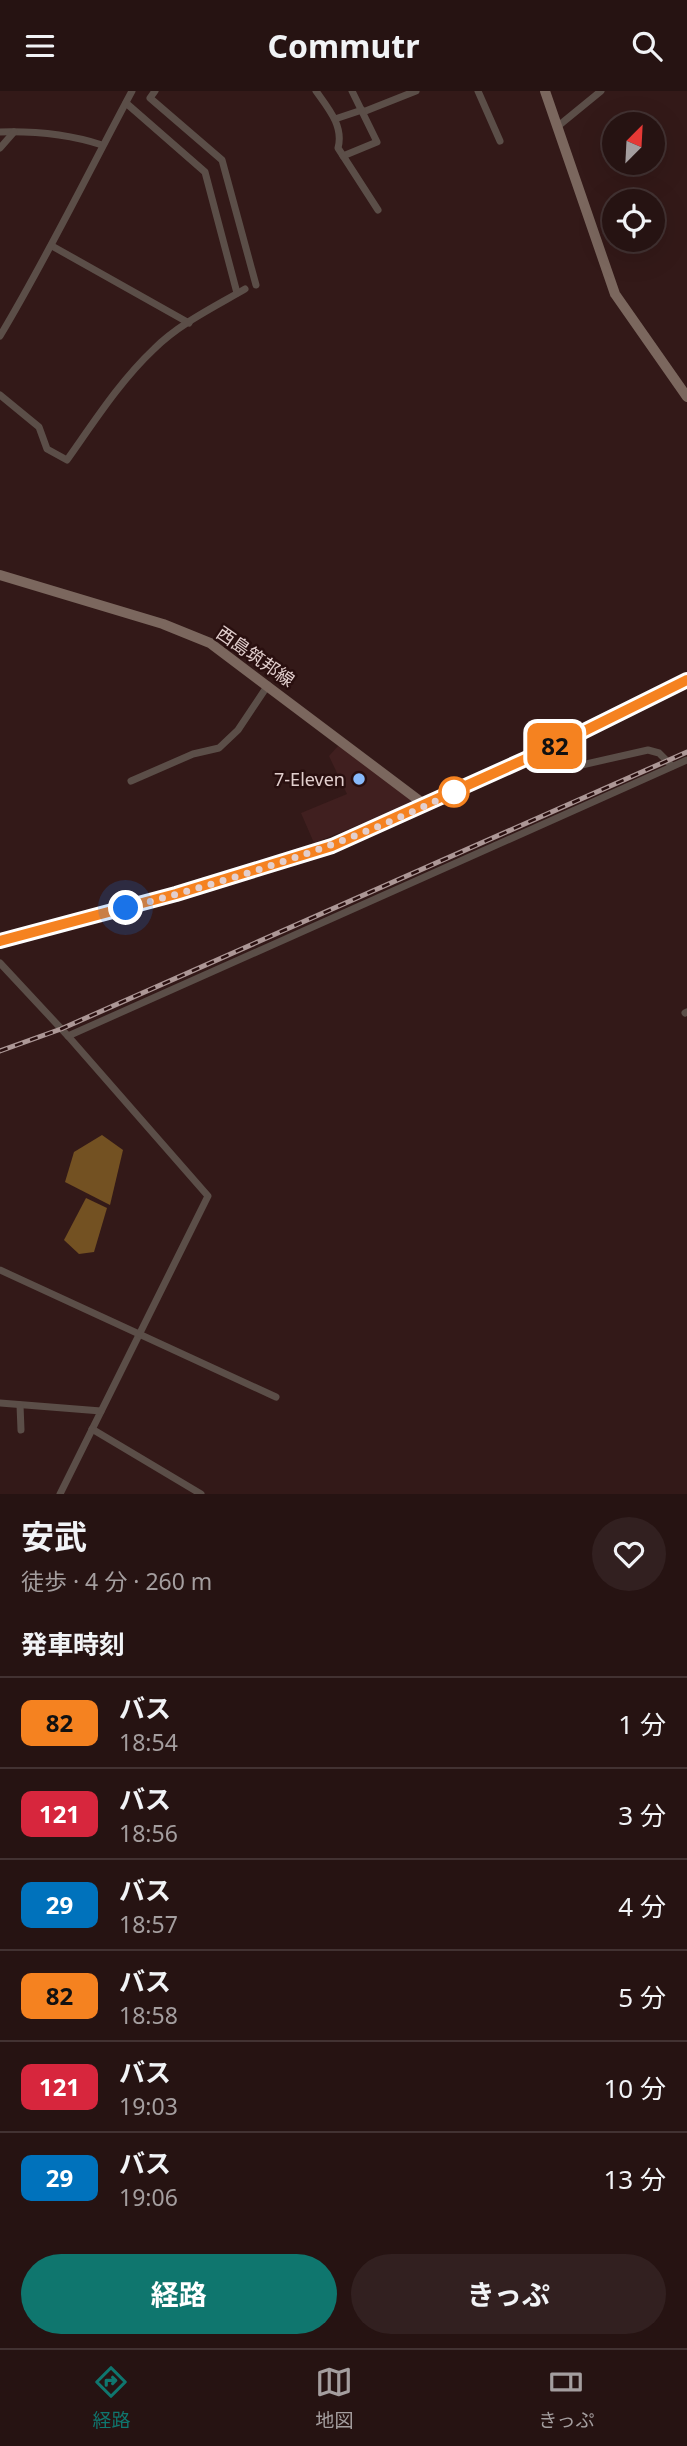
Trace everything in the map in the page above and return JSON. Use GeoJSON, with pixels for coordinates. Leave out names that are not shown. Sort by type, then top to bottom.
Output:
{"type":"FeatureCollection","features":[{"type":"Feature","properties":{"kind":"main road"},"geometry":{"type":"LineString","coordinates":[[545,91],[615,294],[687,397]]}},
{"type":"Feature","properties":{"kind":"main road","name":"西島筑邦線"},"geometry":{"type":"LineString","coordinates":[[0,575],[166,625],[210,643],[425,805]]}},
{"type":"Feature","properties":{"kind":"main road"},"geometry":{"type":"LineString","coordinates":[[0,941],[176,894],[332,846],[550,748],[687,680]]}},
{"type":"Feature","properties":{"kind":"street"},"geometry":{"type":"LineString","coordinates":[[0,337],[52,246],[132,91]]}},
{"type":"Feature","properties":{"kind":"street"},"geometry":{"type":"LineString","coordinates":[[155,91],[150,98],[222,160],[256,285]]}},
{"type":"Feature","properties":{"kind":"street"},"geometry":{"type":"LineString","coordinates":[[316,91],[335,119],[341,138],[338,148],[378,209]]}},
{"type":"Feature","properties":{"kind":"street"},"geometry":{"type":"LineString","coordinates":[[344,156],[377,142],[352,91]]}},
{"type":"Feature","properties":{"kind":"street"},"geometry":{"type":"LineString","coordinates":[[335,119],[416,91]]}},
{"type":"Feature","properties":{"kind":"street"},"geometry":{"type":"LineString","coordinates":[[478,91],[500,141]]}},
{"type":"Feature","properties":{"kind":"street"},"geometry":{"type":"LineString","coordinates":[[557,127],[601,91]]}},
{"type":"Feature","properties":{"kind":"street"},"geometry":{"type":"LineString","coordinates":[[0,395],[39,427],[47,449],[67,460],[105,407],[155,348],[241,291],[205,172],[126,103]]}},
{"type":"Feature","properties":{"kind":"street"},"geometry":{"type":"LineString","coordinates":[[0,132],[73,135],[102,145]]}},
{"type":"Feature","properties":{"kind":"street"},"geometry":{"type":"LineString","coordinates":[[0,148],[14,132]]}},
{"type":"Feature","properties":{"kind":"street"},"geometry":{"type":"LineString","coordinates":[[52,246],[189,323]]}},
{"type":"Feature","properties":{"kind":"street"},"geometry":{"type":"LineString","coordinates":[[131,781],[193,754],[219,747],[238,730],[268,685]]}},
{"type":"Feature","properties":{"kind":"street"},"geometry":{"type":"LineString","coordinates":[[550,748],[558,762],[573,767],[648,750],[659,753],[672,766]]}},
{"type":"Feature","properties":{"kind":"street"},"geometry":{"type":"LineString","coordinates":[[68,1036],[687,760]]}},
{"type":"Feature","properties":{"kind":"street"},"geometry":{"type":"LineString","coordinates":[[0,963],[68,1036],[208,1196],[60,1494]]}},
{"type":"Feature","properties":{"kind":"street"},"geometry":{"type":"LineString","coordinates":[[0,1270],[276,1397]]}},
{"type":"Feature","properties":{"kind":"street"},"geometry":{"type":"LineString","coordinates":[[0,1403],[101,1411]]}},
{"type":"Feature","properties":{"kind":"street"},"geometry":{"type":"LineString","coordinates":[[20,1405],[21,1430]]}},
{"type":"Feature","properties":{"kind":"street"},"geometry":{"type":"LineString","coordinates":[[92,1429],[201,1494]]}},
{"type":"Feature","properties":{"kind":"shaded area"},"geometry":{"type":"Polygon","coordinates":[[[340,744],[412,799],[410,804],[314,843],[301,813],[347,794],[329,756],[340,744]]]}},
{"type":"Feature","properties":{"kind":"shaded area"},"geometry":{"type":"Polygon","coordinates":[[[102,1135],[123,1150],[110,1205],[65,1182],[74,1152],[102,1135]]]}},
{"type":"Feature","properties":{"kind":"shaded area"},"geometry":{"type":"Polygon","coordinates":[[[86,1198],[107,1208],[94,1252],[79,1254],[64,1240],[86,1198]]]}},
{"type":"Feature","properties":{"kind":"railway"},"geometry":{"type":"LineString","coordinates":[[0,1051],[61,1029],[687,752]]}},
{"type":"Feature","properties":{"kind":"bus line","name":"82"},"geometry":{"type":"LineString","coordinates":[[0,941],[176,894],[332,846],[550,748],[687,680]]}},
{"type":"Feature","properties":{"kind":"place","name":"7-Eleven"},"geometry":{"type":"Point","coordinates":[359,779]}},
{"type":"Feature","properties":{"kind":"route"},"geometry":{"type":"LineString","coordinates":[[126,908],[332,846],[454,792]]}}]}
